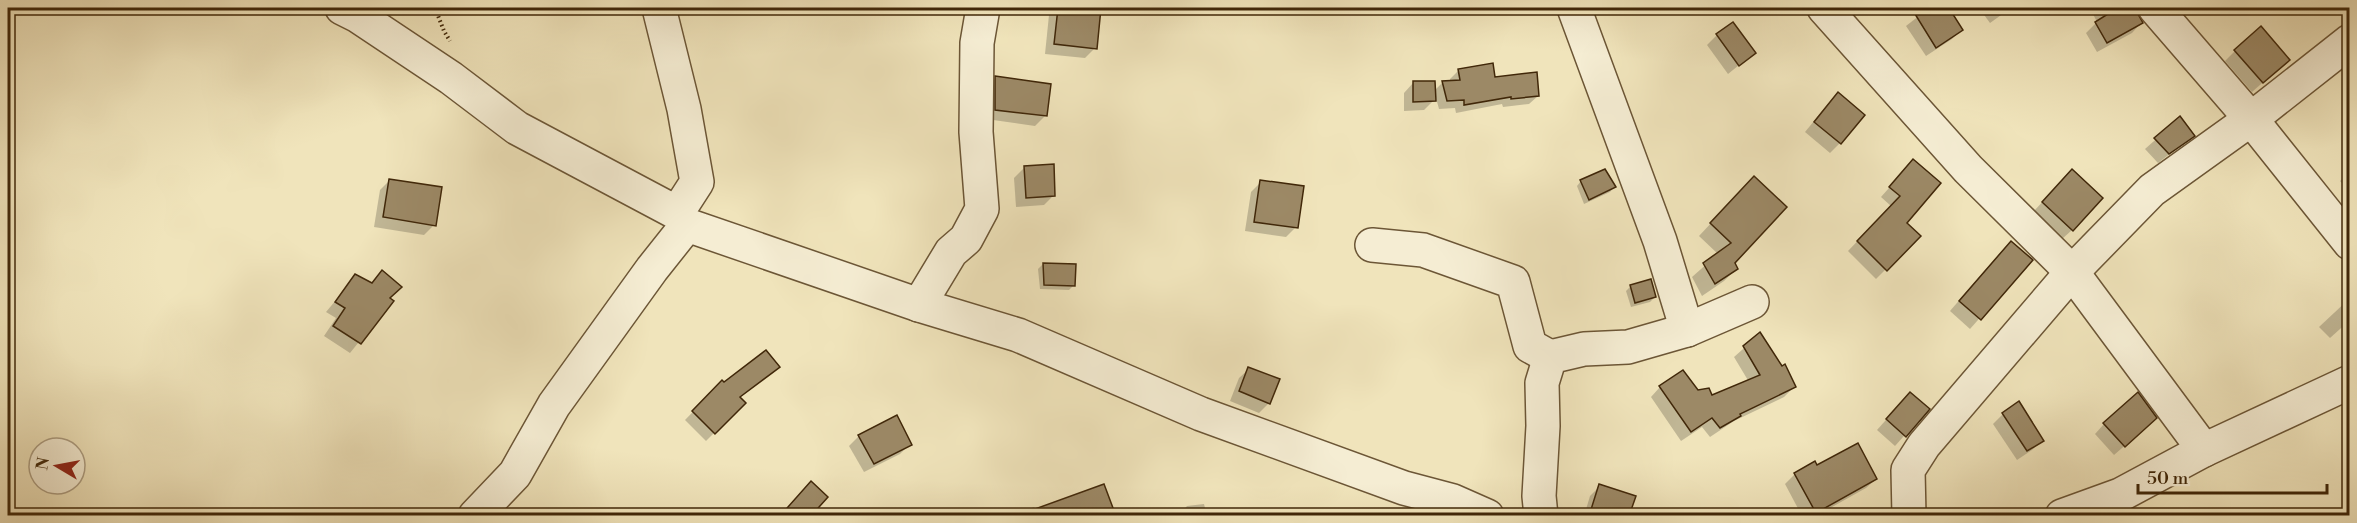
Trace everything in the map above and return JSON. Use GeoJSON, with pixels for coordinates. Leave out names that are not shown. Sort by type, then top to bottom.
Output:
{"type":"FeatureCollection","features":[{"type":"Feature","properties":{"kind":"street"},"geometry":{"type":"LineString","coordinates":[[342,8],[358,16],[451,78],[517,128],[682,219],[919,305],[1018,336],[1202,414],[1404,488],[1453,501],[1487,516]]}},
{"type":"Feature","properties":{"kind":"street"},"geometry":{"type":"LineString","coordinates":[[475,516],[514,474],[554,405],[652,269],[682,219],[698,182],[684,109],[659,8]]}},
{"type":"Feature","properties":{"kind":"street"},"geometry":{"type":"LineString","coordinates":[[919,305],[951,252],[966,239],[981,209],[976,132],[977,42],[983,8]]}},
{"type":"Feature","properties":{"kind":"street"},"geometry":{"type":"LineString","coordinates":[[1574,8],[1660,241],[1687,330]]}},
{"type":"Feature","properties":{"kind":"street"},"geometry":{"type":"LineString","coordinates":[[1824,8],[1968,169],[2072,272],[2205,450]]}},
{"type":"Feature","properties":{"kind":"street"},"geometry":{"type":"LineString","coordinates":[[2156,8],[2252,119],[2349,243]]}},
{"type":"Feature","properties":{"kind":"street"},"geometry":{"type":"LineString","coordinates":[[1909,516],[1908,470],[1924,445],[2072,272],[2152,190],[2252,119],[2349,41]]}},
{"type":"Feature","properties":{"kind":"street"},"geometry":{"type":"LineString","coordinates":[[1372,245],[1423,250],[1513,282],[1530,346],[1550,357],[1584,349],[1628,347],[1687,330],[1752,302]]}},
{"type":"Feature","properties":{"kind":"street"},"geometry":{"type":"LineString","coordinates":[[1541,516],[1539,496],[1544,426],[1542,383],[1550,357]]}},
{"type":"Feature","properties":{"kind":"street"},"geometry":{"type":"LineString","coordinates":[[2062,516],[2120,495],[2205,450],[2349,382]]}},
{"type":"Feature","properties":{"kind":"building"},"geometry":{"type":"Polygon","coordinates":[[[1058,8],[1101,8],[1097,49],[1054,44],[1058,8]]]}},
{"type":"Feature","properties":{"kind":"building"},"geometry":{"type":"Polygon","coordinates":[[[1926,8],[1949,8],[1963,30],[1936,48],[1915,14],[1926,8]]]}},
{"type":"Feature","properties":{"kind":"building"},"geometry":{"type":"Polygon","coordinates":[[[2104,8],[2137,8],[2143,23],[2107,43],[2095,22],[2108,14],[2104,8]]]}},
{"type":"Feature","properties":{"kind":"building"},"geometry":{"type":"Polygon","coordinates":[[[1733,22],[1756,53],[1739,66],[1716,34],[1733,22]]]}},
{"type":"Feature","properties":{"kind":"building"},"geometry":{"type":"Polygon","coordinates":[[[2261,26],[2290,60],[2263,83],[2234,50],[2261,26]]]}},
{"type":"Feature","properties":{"kind":"building"},"geometry":{"type":"Polygon","coordinates":[[[1493,63],[1495,77],[1537,72],[1539,96],[1511,99],[1511,97],[1464,105],[1464,100],[1447,101],[1442,81],[1460,80],[1458,69],[1493,63]]]}},
{"type":"Feature","properties":{"kind":"building"},"geometry":{"type":"Polygon","coordinates":[[[995,76],[1051,84],[1047,116],[995,110],[995,76]]]}},
{"type":"Feature","properties":{"kind":"building"},"geometry":{"type":"Polygon","coordinates":[[[1413,81],[1435,81],[1436,101],[1413,102],[1413,81]]]}},
{"type":"Feature","properties":{"kind":"building"},"geometry":{"type":"Polygon","coordinates":[[[1838,92],[1865,115],[1841,144],[1814,122],[1838,92]]]}},
{"type":"Feature","properties":{"kind":"building"},"geometry":{"type":"Polygon","coordinates":[[[2180,116],[2195,136],[2169,154],[2154,138],[2180,116]]]}},
{"type":"Feature","properties":{"kind":"building"},"geometry":{"type":"Polygon","coordinates":[[[1913,159],[1941,183],[1907,223],[1921,236],[1887,271],[1857,241],[1900,196],[1889,187],[1913,159]]]}},
{"type":"Feature","properties":{"kind":"building"},"geometry":{"type":"Polygon","coordinates":[[[1054,164],[1055,196],[1026,198],[1024,166],[1054,164]]]}},
{"type":"Feature","properties":{"kind":"building"},"geometry":{"type":"Polygon","coordinates":[[[1605,169],[1616,187],[1589,200],[1580,180],[1605,169]]]}},
{"type":"Feature","properties":{"kind":"building"},"geometry":{"type":"Polygon","coordinates":[[[2072,169],[2103,198],[2073,231],[2042,202],[2072,169]]]}},
{"type":"Feature","properties":{"kind":"building"},"geometry":{"type":"Polygon","coordinates":[[[1754,176],[1787,207],[1735,263],[1738,269],[1715,284],[1703,263],[1731,243],[1710,223],[1754,176]]]}},
{"type":"Feature","properties":{"kind":"building"},"geometry":{"type":"Polygon","coordinates":[[[389,179],[442,187],[436,226],[383,217],[389,179]]]}},
{"type":"Feature","properties":{"kind":"building"},"geometry":{"type":"Polygon","coordinates":[[[1260,180],[1304,186],[1298,228],[1254,222],[1260,180]]]}},
{"type":"Feature","properties":{"kind":"building"},"geometry":{"type":"Polygon","coordinates":[[[2011,241],[2033,260],[1981,320],[1959,301],[2011,241]]]}},
{"type":"Feature","properties":{"kind":"building"},"geometry":{"type":"Polygon","coordinates":[[[1043,263],[1076,264],[1075,286],[1044,285],[1043,263]]]}},
{"type":"Feature","properties":{"kind":"building"},"geometry":{"type":"Polygon","coordinates":[[[382,270],[402,287],[390,298],[394,301],[361,344],[333,326],[345,308],[335,302],[355,274],[372,283],[382,270]]]}},
{"type":"Feature","properties":{"kind":"building"},"geometry":{"type":"Polygon","coordinates":[[[1651,279],[1656,297],[1635,303],[1630,285],[1651,279]]]}},
{"type":"Feature","properties":{"kind":"building"},"geometry":{"type":"Polygon","coordinates":[[[1760,332],[1782,366],[1785,364],[1796,387],[1740,414],[1741,416],[1720,428],[1712,418],[1691,432],[1659,386],[1683,370],[1698,390],[1709,388],[1712,395],[1760,375],[1743,346],[1760,332]]]}},
{"type":"Feature","properties":{"kind":"building"},"geometry":{"type":"Polygon","coordinates":[[[766,350],[780,367],[740,397],[746,403],[715,434],[692,411],[722,380],[724,382],[766,350]]]}},
{"type":"Feature","properties":{"kind":"building"},"geometry":{"type":"Polygon","coordinates":[[[1248,367],[1280,379],[1270,404],[1239,391],[1248,367]]]}},
{"type":"Feature","properties":{"kind":"building"},"geometry":{"type":"Polygon","coordinates":[[[1910,392],[1930,409],[1906,437],[1886,419],[1910,392]]]}},
{"type":"Feature","properties":{"kind":"building"},"geometry":{"type":"Polygon","coordinates":[[[2138,392],[2157,418],[2125,447],[2103,423],[2138,392]]]}},
{"type":"Feature","properties":{"kind":"building"},"geometry":{"type":"Polygon","coordinates":[[[2019,401],[2044,441],[2027,451],[2002,413],[2019,401]]]}},
{"type":"Feature","properties":{"kind":"building"},"geometry":{"type":"Polygon","coordinates":[[[897,415],[912,445],[874,464],[858,435],[897,415]]]}},
{"type":"Feature","properties":{"kind":"building"},"geometry":{"type":"Polygon","coordinates":[[[1858,443],[1877,479],[1816,513],[1794,473],[1815,461],[1817,465],[1858,443]]]}},
{"type":"Feature","properties":{"kind":"building"},"geometry":{"type":"Polygon","coordinates":[[[811,481],[828,497],[811,516],[780,516],[811,481]]]}},
{"type":"Feature","properties":{"kind":"building"},"geometry":{"type":"Polygon","coordinates":[[[1104,484],[1116,516],[1024,516],[1024,513],[1104,484]]]}},
{"type":"Feature","properties":{"kind":"building"},"geometry":{"type":"Polygon","coordinates":[[[1599,484],[1636,496],[1629,516],[1589,516],[1599,484]]]}}]}
